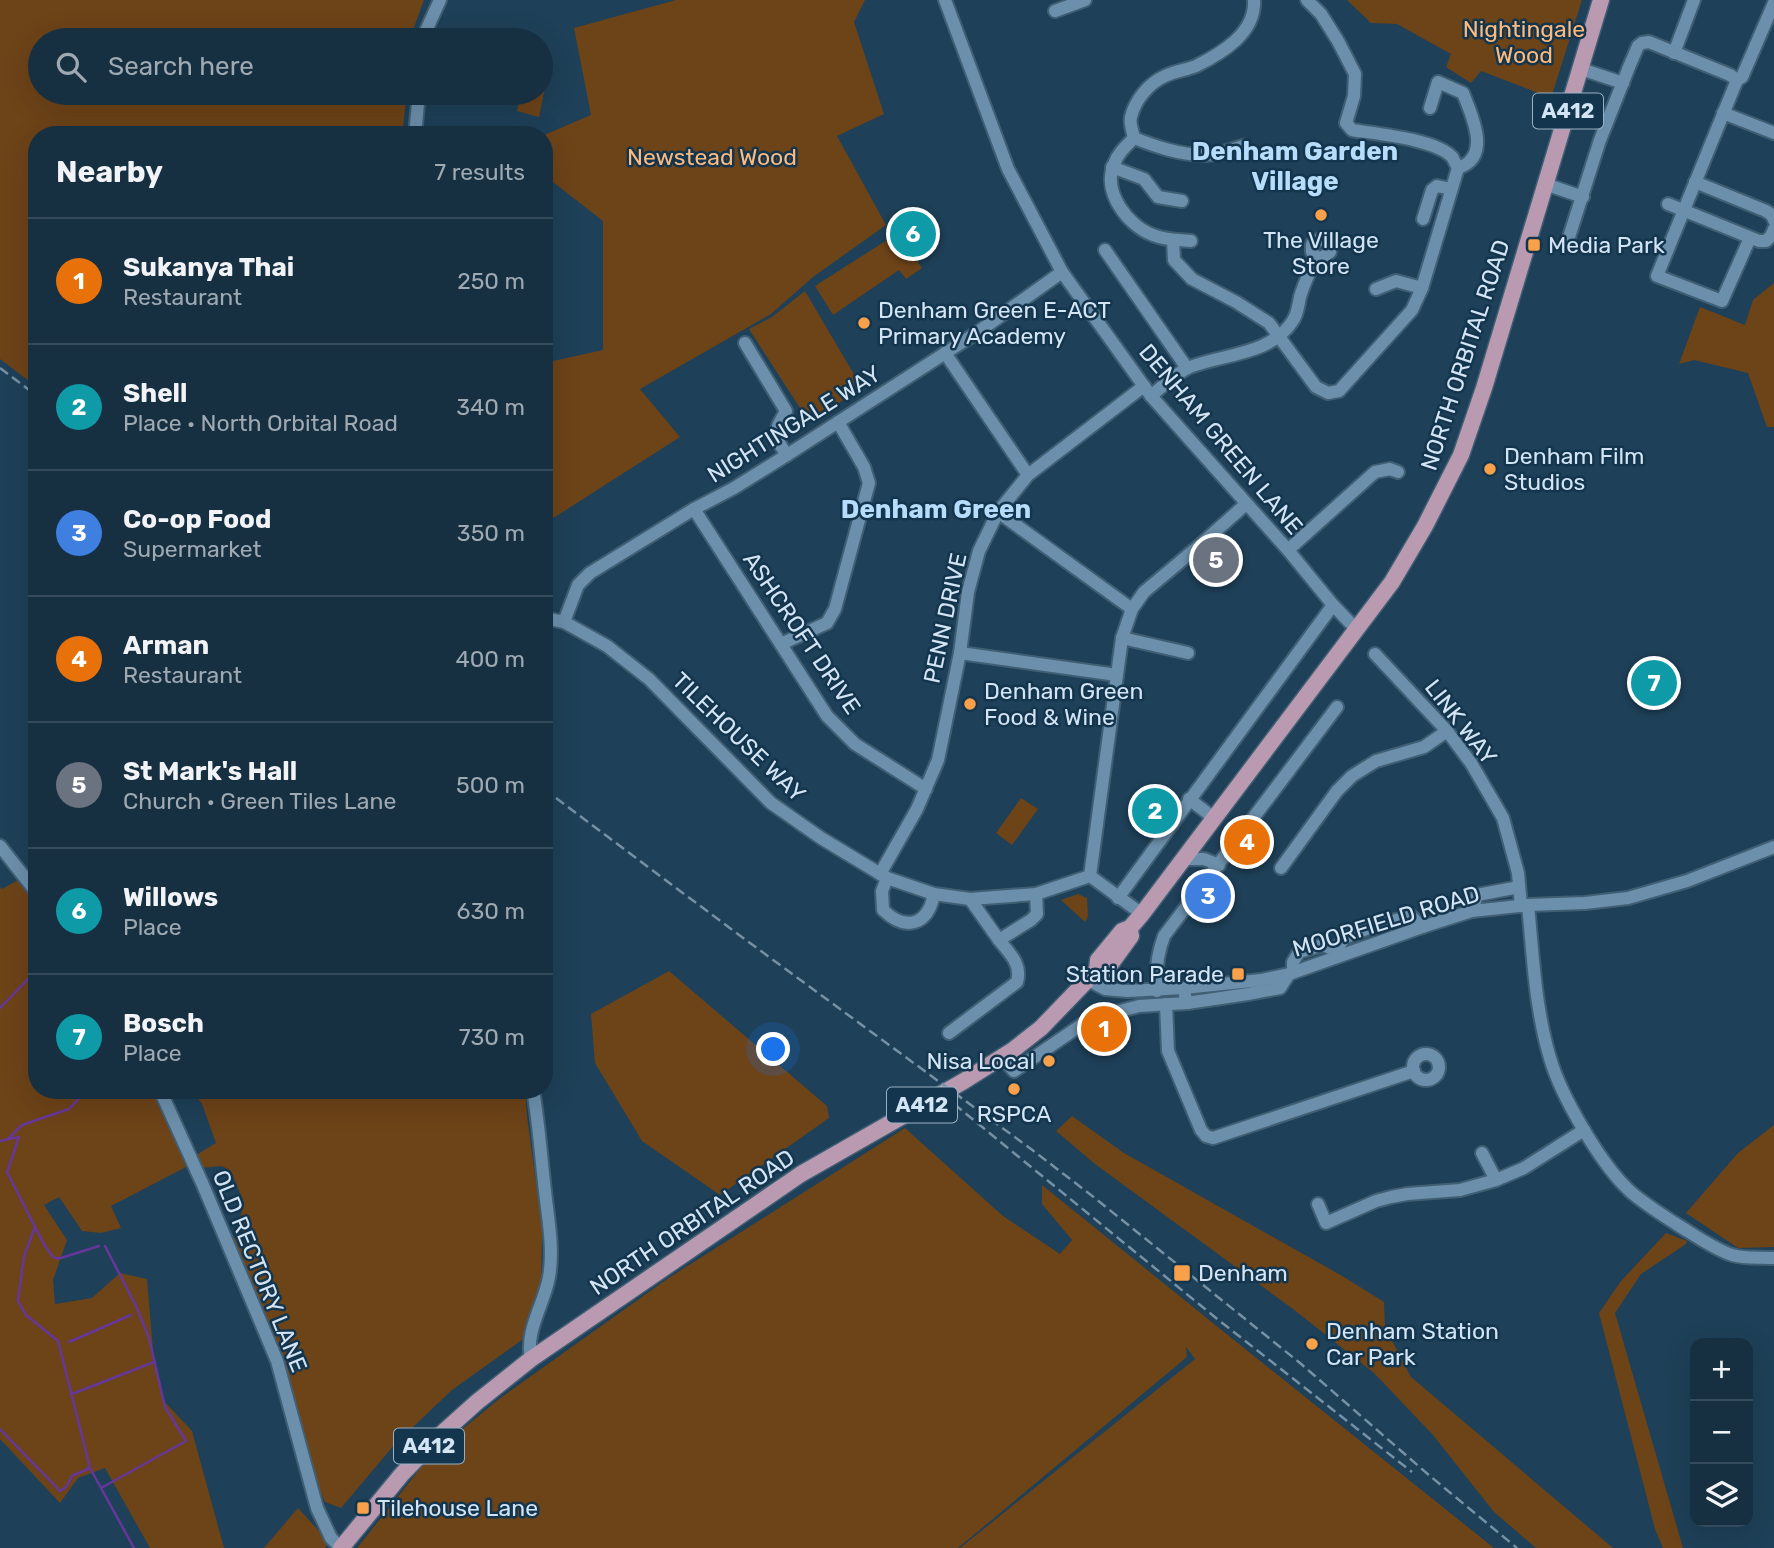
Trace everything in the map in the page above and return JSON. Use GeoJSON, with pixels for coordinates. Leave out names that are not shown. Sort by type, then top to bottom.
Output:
{"type":"FeatureCollection","features":[{"type":"Feature","properties":{"kind":"main road","name":"NORTH ORBITAL ROAD"},"geometry":{"type":"LineString","coordinates":[[341,1548],[402,1474],[438,1437],[531,1359],[801,1174],[1002,1057],[1041,1028],[1093,975],[1107,969],[1130,936],[1130,928],[1392,582],[1425,527],[1461,455],[1484,388],[1601,0]]}},
{"type":"Feature","properties":{"kind":"street"},"geometry":{"type":"LineString","coordinates":[[427,28],[440,0]]}},
{"type":"Feature","properties":{"kind":"street","name":"DENHAM GREEN LANE"},"geometry":{"type":"LineString","coordinates":[[945,0],[1008,169],[1062,272],[1148,391],[1356,629]]}},
{"type":"Feature","properties":{"kind":"street"},"geometry":{"type":"LineString","coordinates":[[1055,11],[1085,0]]}},
{"type":"Feature","properties":{"kind":"street"},"geometry":{"type":"LineString","coordinates":[[1134,138],[1129,119],[1141,94],[1163,76],[1195,66],[1227,48],[1244,33],[1255,9],[1254,0]]}},
{"type":"Feature","properties":{"kind":"street"},"geometry":{"type":"LineString","coordinates":[[1173,240],[1174,260],[1192,279],[1269,323],[1316,387],[1328,393],[1339,391],[1412,310],[1422,288],[1458,168],[1453,158],[1442,149],[1409,139],[1352,130],[1346,123],[1354,96],[1355,74],[1338,41],[1321,15],[1307,0]]}},
{"type":"Feature","properties":{"kind":"street"},"geometry":{"type":"LineString","coordinates":[[1674,53],[1694,0]]}},
{"type":"Feature","properties":{"kind":"street"},"geometry":{"type":"LineString","coordinates":[[1751,237],[1722,301],[1657,276],[1737,80],[1742,77],[1774,3]]}},
{"type":"Feature","properties":{"kind":"street"},"geometry":{"type":"LineString","coordinates":[[1569,237],[1600,140],[1638,46],[1649,43],[1737,80]]}},
{"type":"Feature","properties":{"kind":"street"},"geometry":{"type":"LineString","coordinates":[[1580,69],[1623,83]]}},
{"type":"Feature","properties":{"kind":"street"},"geometry":{"type":"LineString","coordinates":[[1430,108],[1438,82],[1463,93],[1478,140],[1474,158],[1467,165],[1458,168]]}},
{"type":"Feature","properties":{"kind":"street"},"geometry":{"type":"LineString","coordinates":[[416,126],[418,105]]}},
{"type":"Feature","properties":{"kind":"street"},"geometry":{"type":"LineString","coordinates":[[1723,113],[1774,133]]}},
{"type":"Feature","properties":{"kind":"street"},"geometry":{"type":"LineString","coordinates":[[1134,138],[1164,149],[1205,155],[1243,146]]}},
{"type":"Feature","properties":{"kind":"street"},"geometry":{"type":"LineString","coordinates":[[1134,138],[1121,150],[1112,167],[1112,186],[1117,204],[1131,223],[1152,235],[1191,241]]}},
{"type":"Feature","properties":{"kind":"street"},"geometry":{"type":"LineString","coordinates":[[1112,167],[1144,179],[1158,197],[1182,201]]}},
{"type":"Feature","properties":{"kind":"street"},"geometry":{"type":"LineString","coordinates":[[1695,182],[1766,211],[1774,220]]}},
{"type":"Feature","properties":{"kind":"street"},"geometry":{"type":"LineString","coordinates":[[1545,184],[1583,197]]}},
{"type":"Feature","properties":{"kind":"street"},"geometry":{"type":"LineString","coordinates":[[1423,219],[1432,190],[1437,186],[1451,189]]}},
{"type":"Feature","properties":{"kind":"street"},"geometry":{"type":"LineString","coordinates":[[1668,204],[1759,240],[1766,241],[1774,229]]}},
{"type":"Feature","properties":{"kind":"street"},"geometry":{"type":"LineString","coordinates":[[1105,250],[1187,368],[1255,349],[1278,337],[1292,324],[1298,312],[1300,297],[1316,257]]}},
{"type":"Feature","properties":{"kind":"street","name":"NIGHTINGALE WAY"},"geometry":{"type":"LineString","coordinates":[[564,622],[579,585],[590,573],[787,455],[978,332],[1062,272]]}},
{"type":"Feature","properties":{"kind":"street"},"geometry":{"type":"LineString","coordinates":[[1376,289],[1396,281],[1422,288]]}},
{"type":"Feature","properties":{"kind":"street"},"geometry":{"type":"LineString","coordinates":[[746,342],[786,411],[776,428],[776,440],[787,455]]}},
{"type":"Feature","properties":{"kind":"street"},"geometry":{"type":"LineString","coordinates":[[945,353],[1028,475]]}},
{"type":"Feature","properties":{"kind":"street","name":"PENN DRIVE"},"geometry":{"type":"LineString","coordinates":[[883,876],[938,760],[960,653],[968,592],[979,551],[998,512],[1028,475],[1148,391],[1187,368]]}},
{"type":"Feature","properties":{"kind":"street"},"geometry":{"type":"LineString","coordinates":[[781,644],[827,623],[835,609],[869,483],[864,467],[838,422]]}},
{"type":"Feature","properties":{"kind":"street"},"geometry":{"type":"LineString","coordinates":[[1288,550],[1375,472],[1390,469],[1398,472]]}},
{"type":"Feature","properties":{"kind":"street"},"geometry":{"type":"LineString","coordinates":[[1142,914],[1090,876],[1122,638],[1132,609],[1144,592],[1246,503]]}},
{"type":"Feature","properties":{"kind":"street","name":"ASHCROFT DRIVE"},"geometry":{"type":"LineString","coordinates":[[694,509],[827,716],[855,744],[926,789]]}},
{"type":"Feature","properties":{"kind":"street"},"geometry":{"type":"LineString","coordinates":[[998,512],[1132,609]]}},
{"type":"Feature","properties":{"kind":"street"},"geometry":{"type":"LineString","coordinates":[[1118,898],[1333,605]]}},
{"type":"Feature","properties":{"kind":"street","name":"TILEHOUSE WAY"},"geometry":{"type":"LineString","coordinates":[[553,620],[564,622],[607,646],[649,679],[771,803],[883,876],[934,894],[970,899],[1036,894],[1090,876]]}},
{"type":"Feature","properties":{"kind":"street"},"geometry":{"type":"LineString","coordinates":[[1122,638],[1188,653]]}},
{"type":"Feature","properties":{"kind":"street"},"geometry":{"type":"LineString","coordinates":[[960,653],[1117,675]]}},
{"type":"Feature","properties":{"kind":"street","name":"LINK WAY"},"geometry":{"type":"LineString","coordinates":[[1375,654],[1447,731],[1471,763],[1503,818],[1518,873],[1538,1002],[1550,1057],[1560,1085],[1584,1130],[1608,1166],[1630,1192],[1661,1215],[1732,1255],[1774,1258]]}},
{"type":"Feature","properties":{"kind":"street"},"geometry":{"type":"LineString","coordinates":[[1157,991],[1156,958],[1164,936],[1337,707]]}},
{"type":"Feature","properties":{"kind":"street"},"geometry":{"type":"LineString","coordinates":[[1281,868],[1337,791],[1352,776],[1376,761],[1424,747],[1447,731]]}},
{"type":"Feature","properties":{"kind":"street"},"geometry":{"type":"LineString","coordinates":[[1189,799],[1214,818]]}},
{"type":"Feature","properties":{"kind":"street"},"geometry":{"type":"LineString","coordinates":[[0,846],[28,881]]}},
{"type":"Feature","properties":{"kind":"street","name":"MOORFIELD ROAD"},"geometry":{"type":"LineString","coordinates":[[1093,975],[1101,987],[1115,991],[1184,989],[1261,980],[1291,973],[1339,952],[1472,911],[1628,898],[1687,881],[1774,846]]}},
{"type":"Feature","properties":{"kind":"street"},"geometry":{"type":"LineString","coordinates":[[1183,859],[1204,859],[1219,865]]}},
{"type":"Feature","properties":{"kind":"street"},"geometry":{"type":"LineString","coordinates":[[883,876],[883,910],[900,923],[917,921],[926,915],[934,894]]}},
{"type":"Feature","properties":{"kind":"street"},"geometry":{"type":"LineString","coordinates":[[1472,911],[1477,895],[1519,887]]}},
{"type":"Feature","properties":{"kind":"street"},"geometry":{"type":"LineString","coordinates":[[999,940],[1037,914],[1036,894]]}},
{"type":"Feature","properties":{"kind":"street"},"geometry":{"type":"LineString","coordinates":[[949,1033],[1017,982],[1019,974],[1016,960],[970,899]]}},
{"type":"Feature","properties":{"kind":"street"},"geometry":{"type":"LineString","coordinates":[[1002,1057],[1014,1071],[1090,1019],[1139,1006],[1187,1003],[1280,988],[1291,973]]}},
{"type":"Feature","properties":{"kind":"street"},"geometry":{"type":"LineString","coordinates":[[1184,989],[1187,1003]]}},
{"type":"Feature","properties":{"kind":"street"},"geometry":{"type":"LineString","coordinates":[[1166,1004],[1168,1051],[1201,1130],[1213,1139],[1414,1071]]}},
{"type":"Feature","properties":{"kind":"street","name":"OLD RECTORY LANE"},"geometry":{"type":"LineString","coordinates":[[164,1099],[277,1361],[324,1528],[341,1548]]}},
{"type":"Feature","properties":{"kind":"street"},"geometry":{"type":"LineString","coordinates":[[531,1359],[529,1338],[549,1277],[550,1257],[534,1099]]}},
{"type":"Feature","properties":{"kind":"street"},"geometry":{"type":"LineString","coordinates":[[1318,1204],[1326,1223],[1391,1197],[1461,1189],[1496,1180],[1524,1168],[1584,1130]]}},
{"type":"Feature","properties":{"kind":"street"},"geometry":{"type":"LineString","coordinates":[[1482,1153],[1496,1180]]}},
{"type":"Feature","properties":{"kind":"green space"},"geometry":{"type":"Polygon","coordinates":[[[0,0],[424,0],[414,28],[28,28],[28,105],[406,105],[403,126],[28,126],[28,380],[0,359],[0,0]]]}},
{"type":"Feature","properties":{"kind":"green space","name":"Newstead Wood"},"geometry":{"type":"Polygon","coordinates":[[[676,0],[865,0],[854,22],[884,114],[837,136],[886,225],[813,277],[771,314],[640,389],[680,437],[553,518],[553,361],[603,350],[603,221],[553,182],[553,131],[591,115],[574,28],[676,0]]]}},
{"type":"Feature","properties":{"kind":"green space","name":"Nightingale Wood"},"geometry":{"type":"Polygon","coordinates":[[[1347,0],[1582,0],[1551,98],[1481,71],[1471,83],[1446,67],[1451,54],[1397,24],[1371,23],[1347,0]]]}},
{"type":"Feature","properties":{"kind":"green space"},"geometry":{"type":"Polygon","coordinates":[[[518,105],[541,105],[539,117],[517,111],[518,105]]]}},
{"type":"Feature","properties":{"kind":"green space"},"geometry":{"type":"Polygon","coordinates":[[[898,233],[922,268],[906,279],[899,270],[833,315],[815,286],[898,233]]]}},
{"type":"Feature","properties":{"kind":"green space"},"geometry":{"type":"Polygon","coordinates":[[[1774,283],[1774,427],[1767,427],[1748,373],[1694,360],[1679,364],[1700,307],[1745,325],[1753,300],[1774,283]]]}},
{"type":"Feature","properties":{"kind":"green space"},"geometry":{"type":"Polygon","coordinates":[[[805,291],[862,388],[809,422],[749,329],[772,317],[805,291]]]}},
{"type":"Feature","properties":{"kind":"green space"},"geometry":{"type":"Polygon","coordinates":[[[1021,798],[1038,809],[1012,845],[996,833],[1021,798]]]}},
{"type":"Feature","properties":{"kind":"green space"},"geometry":{"type":"Polygon","coordinates":[[[20,879],[28,887],[28,1099],[156,1099],[168,1121],[186,1167],[111,1206],[121,1228],[101,1233],[82,1231],[59,1197],[44,1205],[67,1240],[53,1280],[55,1304],[92,1298],[120,1273],[147,1279],[154,1362],[163,1400],[192,1431],[224,1548],[150,1548],[105,1468],[78,1478],[60,1503],[0,1439],[0,887],[2,889],[20,879]]]}},
{"type":"Feature","properties":{"kind":"green space"},"geometry":{"type":"Polygon","coordinates":[[[1078,894],[1087,898],[1088,916],[1085,922],[1061,900],[1078,894]]]}},
{"type":"Feature","properties":{"kind":"green space"},"geometry":{"type":"Polygon","coordinates":[[[669,971],[827,1106],[829,1118],[720,1195],[642,1141],[595,1063],[591,1014],[669,971]]]}},
{"type":"Feature","properties":{"kind":"green space"},"geometry":{"type":"Polygon","coordinates":[[[198,1099],[526,1099],[542,1228],[541,1290],[522,1340],[452,1390],[395,1444],[341,1508],[325,1502],[311,1472],[279,1349],[234,1240],[244,1203],[231,1171],[222,1166],[201,1168],[196,1155],[216,1143],[198,1099]]]}},
{"type":"Feature","properties":{"kind":"green space"},"geometry":{"type":"Polygon","coordinates":[[[1072,1116],[1124,1153],[1384,1302],[1385,1327],[1411,1377],[1613,1548],[1536,1548],[1494,1512],[1433,1435],[1374,1373],[1293,1309],[1095,1164],[1056,1131],[1072,1116]]]}},
{"type":"Feature","properties":{"kind":"green space"},"geometry":{"type":"Polygon","coordinates":[[[1774,1125],[1774,1247],[1738,1248],[1686,1213],[1738,1153],[1774,1125]]]}},
{"type":"Feature","properties":{"kind":"green space"},"geometry":{"type":"Polygon","coordinates":[[[905,1128],[1003,1216],[1060,1254],[1072,1240],[1042,1204],[1042,1185],[1494,1548],[960,1548],[1195,1359],[1186,1347],[1187,1357],[958,1548],[357,1548],[431,1455],[499,1399],[667,1279],[905,1128]]]}},
{"type":"Feature","properties":{"kind":"green space"},"geometry":{"type":"Polygon","coordinates":[[[1666,1233],[1687,1241],[1686,1244],[1641,1274],[1615,1313],[1683,1548],[1663,1548],[1655,1529],[1599,1313],[1621,1281],[1666,1233]]]}},
{"type":"Feature","properties":{"kind":"green space"},"geometry":{"type":"Polygon","coordinates":[[[298,1508],[329,1542],[325,1548],[264,1548],[298,1508]]]}},
{"type":"Feature","properties":{"kind":"waterway"},"geometry":{"type":"LineString","coordinates":[[0,1008],[28,979]]}},
{"type":"Feature","properties":{"kind":"waterway"},"geometry":{"type":"LineString","coordinates":[[8,1139],[22,1125],[69,1109],[78,1099]]}},
{"type":"Feature","properties":{"kind":"waterway"},"geometry":{"type":"LineString","coordinates":[[0,1141],[19,1137],[7,1172],[35,1227],[24,1256],[18,1301],[26,1315],[58,1341],[90,1468],[134,1548]]}},
{"type":"Feature","properties":{"kind":"waterway"},"geometry":{"type":"LineString","coordinates":[[35,1227],[54,1258],[99,1246]]}},
{"type":"Feature","properties":{"kind":"waterway"},"geometry":{"type":"LineString","coordinates":[[101,1488],[186,1441],[165,1407],[149,1338],[105,1246]]}},
{"type":"Feature","properties":{"kind":"waterway"},"geometry":{"type":"LineString","coordinates":[[69,1342],[131,1315]]}},
{"type":"Feature","properties":{"kind":"waterway"},"geometry":{"type":"LineString","coordinates":[[72,1394],[154,1362]]}},
{"type":"Feature","properties":{"kind":"waterway"},"geometry":{"type":"LineString","coordinates":[[0,1429],[60,1491],[66,1487],[72,1476],[90,1468]]}},
{"type":"Feature","properties":{"kind":"railway"},"geometry":{"type":"LineString","coordinates":[[0,368],[28,389]]}},
{"type":"Feature","properties":{"kind":"railway"},"geometry":{"type":"LineString","coordinates":[[553,796],[1091,1195],[1300,1363],[1517,1548]]}},
{"type":"Feature","properties":{"kind":"railway"},"geometry":{"type":"LineString","coordinates":[[954,1104],[1216,1318],[1412,1472]]}},
{"type":"Feature","properties":{"kind":"place","name":"The Village Store"},"geometry":{"type":"Point","coordinates":[1321,215]}},
{"type":"Feature","properties":{"kind":"place","name":"Willows"},"geometry":{"type":"Point","coordinates":[913,234]}},
{"type":"Feature","properties":{"kind":"place","name":"Media Park"},"geometry":{"type":"Point","coordinates":[1534,245]}},
{"type":"Feature","properties":{"kind":"place","name":"Denham Green E-ACT Primary Academy"},"geometry":{"type":"Point","coordinates":[864,323]}},
{"type":"Feature","properties":{"kind":"place","name":"Denham Film Studios"},"geometry":{"type":"Point","coordinates":[1490,469]}},
{"type":"Feature","properties":{"kind":"place","name":"St Mark's Hall"},"geometry":{"type":"Point","coordinates":[1216,560]}},
{"type":"Feature","properties":{"kind":"place","name":"Bosch"},"geometry":{"type":"Point","coordinates":[1654,683]}},
{"type":"Feature","properties":{"kind":"place","name":"Denham Green Food & Wine"},"geometry":{"type":"Point","coordinates":[970,704]}},
{"type":"Feature","properties":{"kind":"place","name":"Shell"},"geometry":{"type":"Point","coordinates":[1155,811]}},
{"type":"Feature","properties":{"kind":"place","name":"Arman"},"geometry":{"type":"Point","coordinates":[1247,842]}},
{"type":"Feature","properties":{"kind":"place","name":"Co-op Food"},"geometry":{"type":"Point","coordinates":[1208,896]}},
{"type":"Feature","properties":{"kind":"place","name":"Station Parade"},"geometry":{"type":"Point","coordinates":[1238,974]}},
{"type":"Feature","properties":{"kind":"place","name":"Sukanya Thai"},"geometry":{"type":"Point","coordinates":[1104,1029]}},
{"type":"Feature","properties":{"kind":"place","name":"Nisa Local"},"geometry":{"type":"Point","coordinates":[1049,1061]}},
{"type":"Feature","properties":{"kind":"place","name":"RSPCA"},"geometry":{"type":"Point","coordinates":[1014,1089]}},
{"type":"Feature","properties":{"kind":"place","name":"Denham"},"geometry":{"type":"Point","coordinates":[1182,1273]}},
{"type":"Feature","properties":{"kind":"place","name":"Denham Station Car Park"},"geometry":{"type":"Point","coordinates":[1312,1344]}},
{"type":"Feature","properties":{"kind":"place","name":"Tilehouse Lane"},"geometry":{"type":"Point","coordinates":[363,1508]}},
{"type":"Feature","properties":{"kind":"district","name":"Denham Garden Village"},"geometry":{"type":"Point","coordinates":[1295,166]}},
{"type":"Feature","properties":{"kind":"district","name":"Denham Green"},"geometry":{"type":"Point","coordinates":[936,509]}}]}
